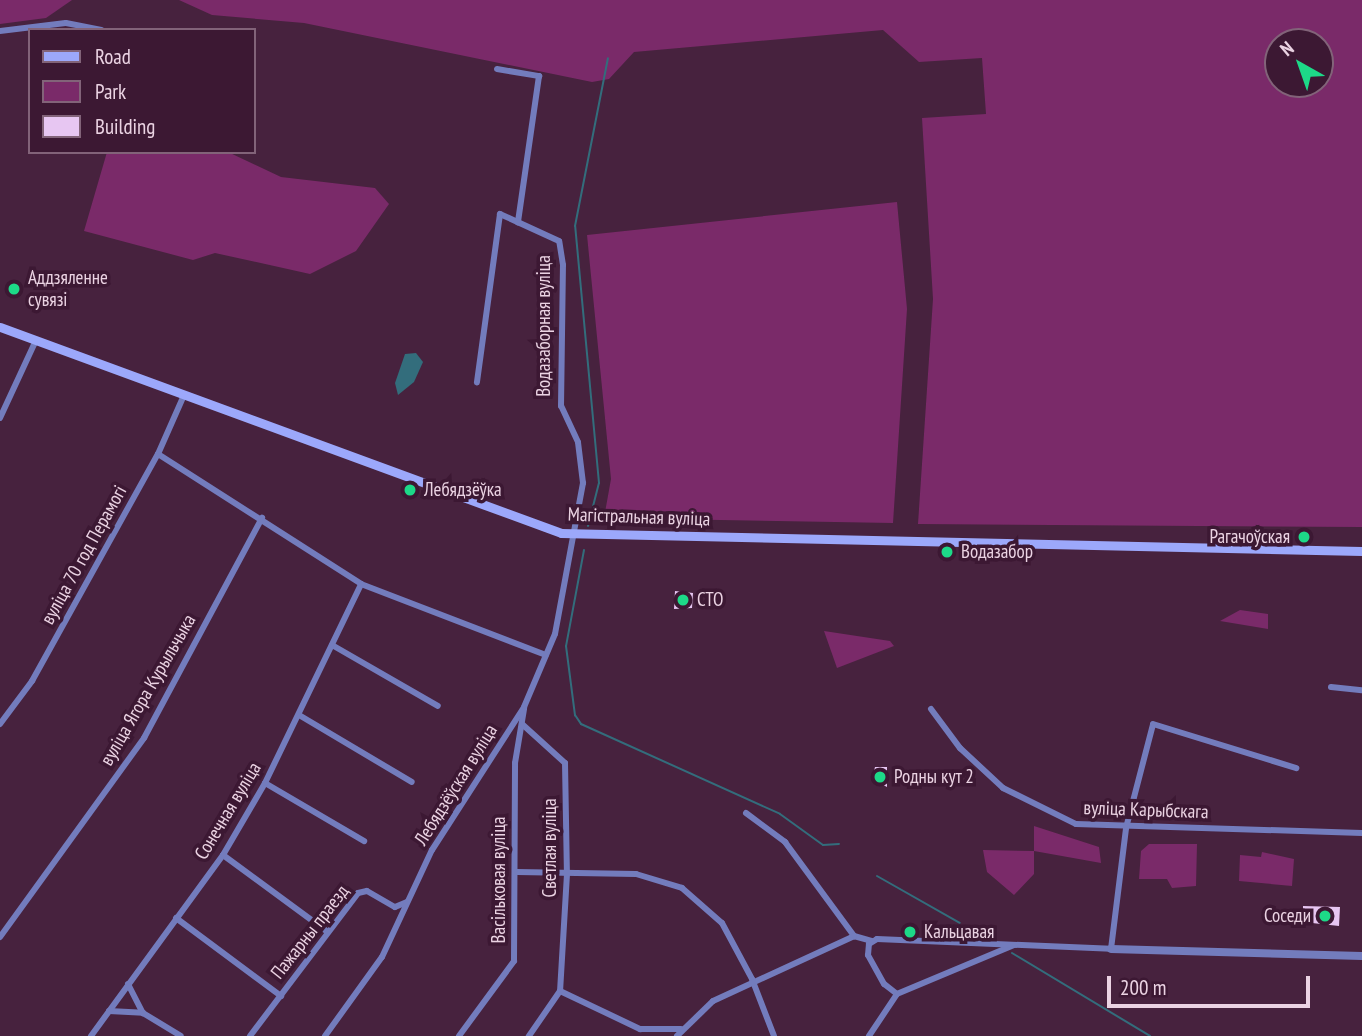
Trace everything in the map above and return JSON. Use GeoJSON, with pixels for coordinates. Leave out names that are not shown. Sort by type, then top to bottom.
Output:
{"type":"FeatureCollection","features":[{"type":"Feature","properties":{"kind":"main road","name":"Магістральная вуліца"},"geometry":{"type":"LineString","coordinates":[[0,327],[519,520],[572,534],[1362,551]]}},
{"type":"Feature","properties":{"kind":"street"},"geometry":{"type":"LineString","coordinates":[[0,31],[66,23],[91,28]]}},
{"type":"Feature","properties":{"kind":"street"},"geometry":{"type":"LineString","coordinates":[[477,382],[500,214],[518,222],[539,76],[496,69]]}},
{"type":"Feature","properties":{"kind":"street","name":"Водазаборная вуліца"},"geometry":{"type":"LineString","coordinates":[[518,222],[559,241],[561,406],[578,442],[583,483],[572,534]]}},
{"type":"Feature","properties":{"kind":"street"},"geometry":{"type":"LineString","coordinates":[[0,418],[36,340]]}},
{"type":"Feature","properties":{"kind":"street","name":"вуліца 70 год Перамогі"},"geometry":{"type":"LineString","coordinates":[[0,724],[32,681],[158,454],[184,395]]}},
{"type":"Feature","properties":{"kind":"street"},"geometry":{"type":"LineString","coordinates":[[158,454],[262,518],[361,584],[546,655]]}},
{"type":"Feature","properties":{"kind":"street","name":"вуліца Ягора Курыльчыка"},"geometry":{"type":"LineString","coordinates":[[0,937],[144,738],[262,518]]}},
{"type":"Feature","properties":{"kind":"street","name":"Лебядзёўская вуліца"},"geometry":{"type":"LineString","coordinates":[[325,1036],[382,957],[432,850],[524,707],[555,634],[572,534]]}},
{"type":"Feature","properties":{"kind":"street","name":"Сонечная вуліца"},"geometry":{"type":"LineString","coordinates":[[91,1036],[223,855],[265,783],[361,584]]}},
{"type":"Feature","properties":{"kind":"street"},"geometry":{"type":"LineString","coordinates":[[332,645],[438,706]]}},
{"type":"Feature","properties":{"kind":"street"},"geometry":{"type":"LineString","coordinates":[[1331,687],[1362,690]]}},
{"type":"Feature","properties":{"kind":"street","name":"Васільковая вуліца"},"geometry":{"type":"LineString","coordinates":[[459,1036],[514,961],[517,743],[524,707]]}},
{"type":"Feature","properties":{"kind":"street","name":"вуліца Карыбскага"},"geometry":{"type":"LineString","coordinates":[[931,709],[967,755],[1019,800],[1076,824],[1126,828],[1362,832]]}},
{"type":"Feature","properties":{"kind":"street"},"geometry":{"type":"LineString","coordinates":[[299,715],[412,782]]}},
{"type":"Feature","properties":{"kind":"street","name":"Светлая вуліца"},"geometry":{"type":"LineString","coordinates":[[522,724],[565,763],[567,874],[560,991]]}},
{"type":"Feature","properties":{"kind":"street"},"geometry":{"type":"LineString","coordinates":[[1111,949],[1126,828],[1153,724],[1296,768]]}},
{"type":"Feature","properties":{"kind":"street"},"geometry":{"type":"LineString","coordinates":[[505,737],[517,743]]}},
{"type":"Feature","properties":{"kind":"street"},"geometry":{"type":"LineString","coordinates":[[265,783],[364,841]]}},
{"type":"Feature","properties":{"kind":"street"},"geometry":{"type":"LineString","coordinates":[[746,813],[785,842],[854,936],[872,941],[1362,956]]}},
{"type":"Feature","properties":{"kind":"street"},"geometry":{"type":"LineString","coordinates":[[223,855],[328,932]]}},
{"type":"Feature","properties":{"kind":"street"},"geometry":{"type":"LineString","coordinates":[[517,872],[636,874],[682,888],[722,923],[752,979],[774,1036]]}},
{"type":"Feature","properties":{"kind":"street","name":"Пажарны праезд"},"geometry":{"type":"LineString","coordinates":[[250,1036],[363,890],[395,907],[409,901]]}},
{"type":"Feature","properties":{"kind":"street"},"geometry":{"type":"LineString","coordinates":[[176,918],[281,996]]}},
{"type":"Feature","properties":{"kind":"street"},"geometry":{"type":"LineString","coordinates":[[640,1029],[679,1033],[713,1001],[752,979],[854,936]]}},
{"type":"Feature","properties":{"kind":"street"},"geometry":{"type":"LineString","coordinates":[[872,941],[870,961],[897,993]]}},
{"type":"Feature","properties":{"kind":"street"},"geometry":{"type":"LineString","coordinates":[[869,1036],[897,993],[1014,945]]}},
{"type":"Feature","properties":{"kind":"street"},"geometry":{"type":"LineString","coordinates":[[128,984],[144,1013],[181,1036]]}},
{"type":"Feature","properties":{"kind":"street"},"geometry":{"type":"LineString","coordinates":[[529,1036],[560,991],[651,1036]]}},
{"type":"Feature","properties":{"kind":"street"},"geometry":{"type":"LineString","coordinates":[[109,1012],[144,1013]]}},
{"type":"Feature","properties":{"kind":"green space"},"geometry":{"type":"Polygon","coordinates":[[[0,0],[72,0],[46,18],[0,24],[0,0]]]}},
{"type":"Feature","properties":{"kind":"green space"},"geometry":{"type":"Polygon","coordinates":[[[179,0],[1362,0],[1362,527],[918,524],[933,299],[922,118],[986,114],[982,58],[919,62],[883,30],[634,52],[609,79],[592,82],[304,23],[212,15],[179,0]]]}},
{"type":"Feature","properties":{"kind":"green space"},"geometry":{"type":"Polygon","coordinates":[[[106,154],[232,154],[281,177],[375,188],[389,204],[356,251],[310,274],[215,253],[193,260],[84,231],[106,154]]]}},
{"type":"Feature","properties":{"kind":"green space"},"geometry":{"type":"Polygon","coordinates":[[[897,202],[907,309],[893,523],[604,518],[611,479],[587,235],[897,202]]]}},
{"type":"Feature","properties":{"kind":"green space"},"geometry":{"type":"Polygon","coordinates":[[[1240,610],[1268,614],[1268,629],[1220,621],[1240,610]]]}},
{"type":"Feature","properties":{"kind":"green space"},"geometry":{"type":"Polygon","coordinates":[[[824,631],[890,641],[894,646],[837,668],[824,631]]]}},
{"type":"Feature","properties":{"kind":"green space"},"geometry":{"type":"Polygon","coordinates":[[[1034,826],[1099,847],[1101,863],[1034,851],[1034,826]]]}},
{"type":"Feature","properties":{"kind":"green space"},"geometry":{"type":"Polygon","coordinates":[[[1149,844],[1197,844],[1196,886],[1172,888],[1167,879],[1139,879],[1141,851],[1149,844]]]}},
{"type":"Feature","properties":{"kind":"green space"},"geometry":{"type":"Polygon","coordinates":[[[983,850],[1034,851],[1034,874],[1014,895],[987,872],[983,850]]]}},
{"type":"Feature","properties":{"kind":"green space"},"geometry":{"type":"Polygon","coordinates":[[[1262,852],[1294,859],[1292,886],[1239,881],[1240,855],[1261,857],[1262,852]]]}},
{"type":"Feature","properties":{"kind":"water"},"geometry":{"type":"Polygon","coordinates":[[[416,353],[423,362],[414,382],[398,395],[395,383],[405,354],[416,353]]]}},
{"type":"Feature","properties":{"kind":"building","name":"СТО"},"geometry":{"type":"Polygon","coordinates":[[[675,591],[693,593],[692,608],[674,609],[675,591]]]}},
{"type":"Feature","properties":{"kind":"building","name":"Родны кут 2"},"geometry":{"type":"Polygon","coordinates":[[[875,767],[887,767],[887,787],[872,779],[875,767]]]}},
{"type":"Feature","properties":{"kind":"building","name":"Соседи"},"geometry":{"type":"Polygon","coordinates":[[[1303,906],[1340,907],[1339,926],[1303,922],[1303,906]]]}},
{"type":"Feature","properties":{"kind":"waterway"},"geometry":{"type":"LineString","coordinates":[[588,526],[599,483],[575,226],[608,58]]}},
{"type":"Feature","properties":{"kind":"waterway"},"geometry":{"type":"LineString","coordinates":[[584,550],[566,646],[575,715],[581,724],[780,814],[823,845],[839,844]]}},
{"type":"Feature","properties":{"kind":"waterway"},"geometry":{"type":"LineString","coordinates":[[877,876],[960,923]]}},
{"type":"Feature","properties":{"kind":"waterway"},"geometry":{"type":"LineString","coordinates":[[1012,953],[1150,1036]]}},
{"type":"Feature","properties":{"kind":"place","name":"Аддзяленне сувязі"},"geometry":{"type":"Point","coordinates":[14,289]}},
{"type":"Feature","properties":{"kind":"place","name":"Лебядзёўка"},"geometry":{"type":"Point","coordinates":[410,490]}},
{"type":"Feature","properties":{"kind":"place","name":"Рагачоўская"},"geometry":{"type":"Point","coordinates":[1304,537]}},
{"type":"Feature","properties":{"kind":"place","name":"Водазабор"},"geometry":{"type":"Point","coordinates":[947,552]}},
{"type":"Feature","properties":{"kind":"place","name":"СТО"},"geometry":{"type":"Point","coordinates":[683,600]}},
{"type":"Feature","properties":{"kind":"place","name":"Родны кут 2"},"geometry":{"type":"Point","coordinates":[880,777]}},
{"type":"Feature","properties":{"kind":"place","name":"Соседи"},"geometry":{"type":"Point","coordinates":[1325,916]}},
{"type":"Feature","properties":{"kind":"place","name":"Кальцавая"},"geometry":{"type":"Point","coordinates":[910,932]}}]}
